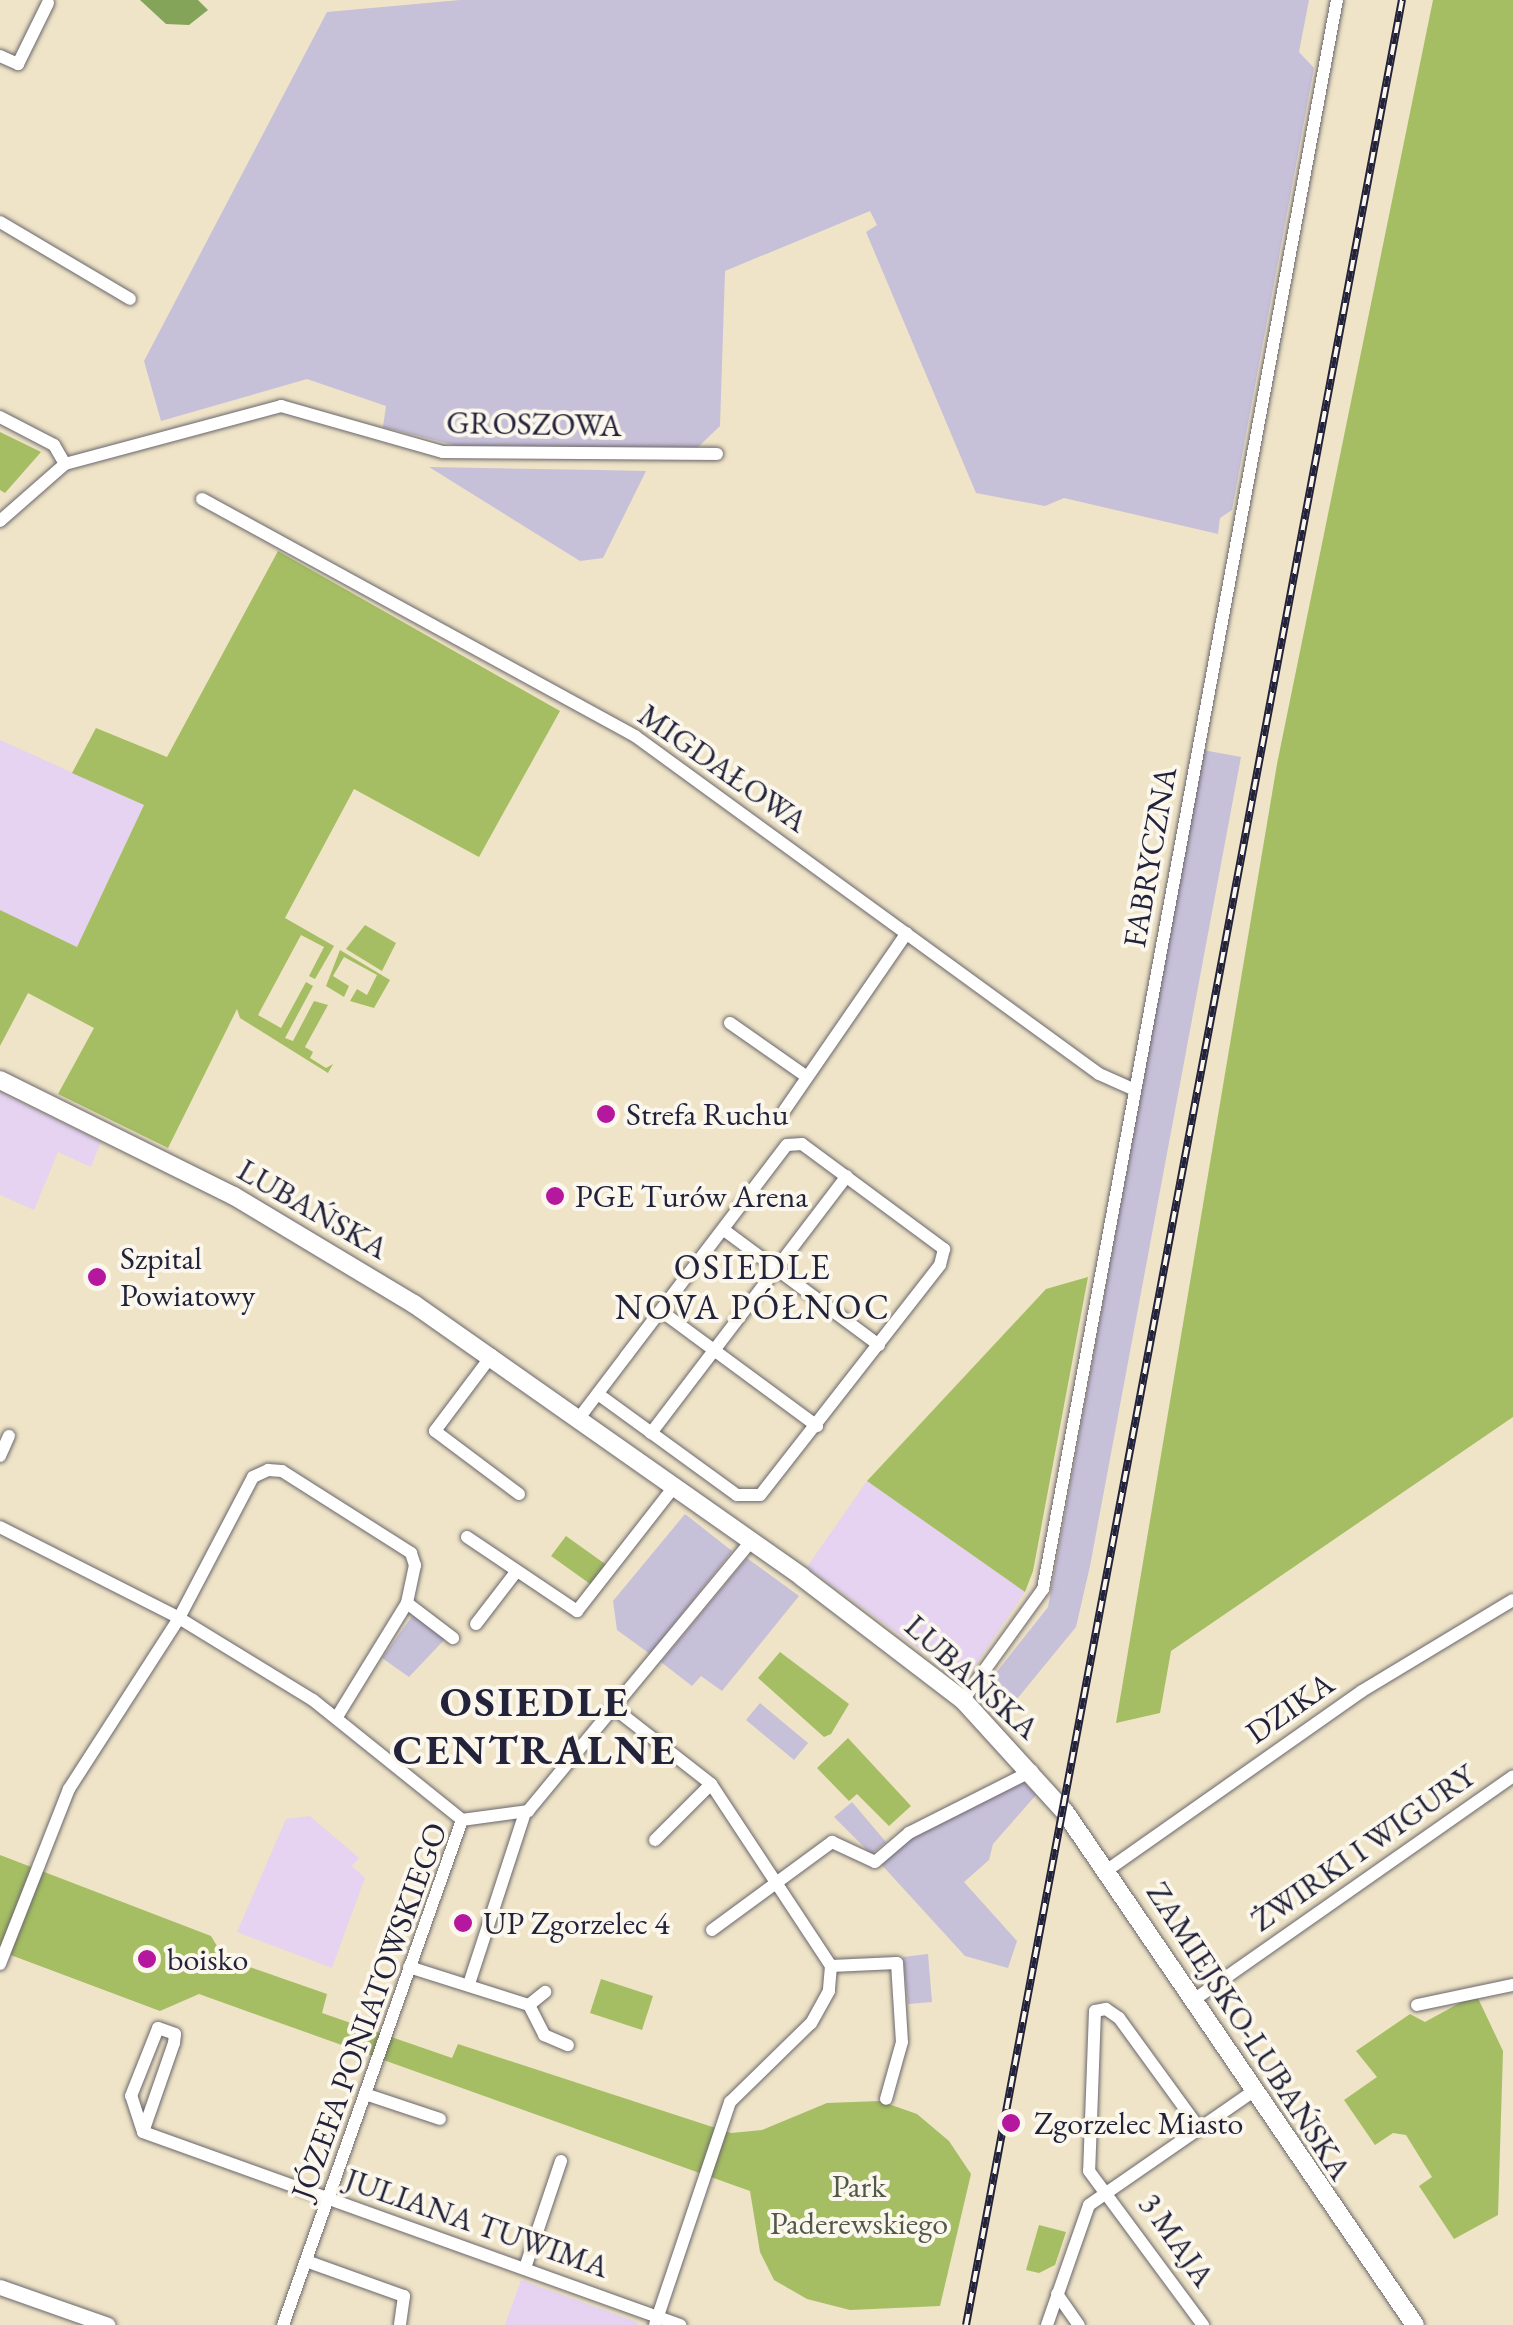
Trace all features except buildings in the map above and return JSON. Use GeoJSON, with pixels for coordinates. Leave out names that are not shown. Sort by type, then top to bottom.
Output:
{"type":"FeatureCollection","features":[{"type":"Feature","properties":{"kind":"main road","name":"LUBAŃSKA"},"geometry":{"type":"LineString","coordinates":[[0,1080],[234,1196],[492,1354],[963,1700],[1032,1772]]}},
{"type":"Feature","properties":{"kind":"main road","name":"ZAMIEJSKO-LUBAŃSKA"},"geometry":{"type":"LineString","coordinates":[[1032,1772],[1195,1999],[1415,2325]]}},
{"type":"Feature","properties":{"kind":"street","name":"FABRYCZNA"},"geometry":{"type":"LineString","coordinates":[[963,1700],[1043,1589],[1337,0]]}},
{"type":"Feature","properties":{"kind":"street"},"geometry":{"type":"LineString","coordinates":[[0,56],[18,64],[48,3]]}},
{"type":"Feature","properties":{"kind":"street"},"geometry":{"type":"LineString","coordinates":[[0,222],[130,299]]}},
{"type":"Feature","properties":{"kind":"street","name":"GROSZOWA"},"geometry":{"type":"LineString","coordinates":[[65,464],[281,406],[442,452],[717,454]]}},
{"type":"Feature","properties":{"kind":"street"},"geometry":{"type":"LineString","coordinates":[[0,416],[54,446],[65,464],[0,521]]}},
{"type":"Feature","properties":{"kind":"street","name":"MIGDAŁOWA"},"geometry":{"type":"LineString","coordinates":[[202,500],[636,736],[1099,1074],[1135,1090]]}},
{"type":"Feature","properties":{"kind":"street"},"geometry":{"type":"LineString","coordinates":[[784,1111],[908,933]]}},
{"type":"Feature","properties":{"kind":"street"},"geometry":{"type":"LineString","coordinates":[[730,1022],[807,1077]]}},
{"type":"Feature","properties":{"kind":"street"},"geometry":{"type":"LineString","coordinates":[[580,1418],[598,1394],[661,1310],[724,1230],[783,1149],[802,1144],[944,1250],[940,1265],[766,1492],[751,1498],[737,1495],[598,1394]]}},
{"type":"Feature","properties":{"kind":"street"},"geometry":{"type":"LineString","coordinates":[[651,1433],[848,1176]]}},
{"type":"Feature","properties":{"kind":"street"},"geometry":{"type":"LineString","coordinates":[[724,1230],[878,1345]]}},
{"type":"Feature","properties":{"kind":"street"},"geometry":{"type":"LineString","coordinates":[[661,1310],[816,1426]]}},
{"type":"Feature","properties":{"kind":"street"},"geometry":{"type":"LineString","coordinates":[[492,1354],[436,1432],[519,1494]]}},
{"type":"Feature","properties":{"kind":"street"},"geometry":{"type":"LineString","coordinates":[[0,1456],[8,1436]]}},
{"type":"Feature","properties":{"kind":"street"},"geometry":{"type":"LineString","coordinates":[[0,1964],[69,1789],[178,1618],[253,1476],[268,1470],[282,1471],[412,1553],[416,1574],[407,1603],[338,1715]]}},
{"type":"Feature","properties":{"kind":"street"},"geometry":{"type":"LineString","coordinates":[[467,1537],[577,1612],[674,1487]]}},
{"type":"Feature","properties":{"kind":"street"},"geometry":{"type":"LineString","coordinates":[[0,1527],[178,1618],[338,1715],[462,1820]]}},
{"type":"Feature","properties":{"kind":"street"},"geometry":{"type":"LineString","coordinates":[[469,1984],[525,1813],[751,1542]]}},
{"type":"Feature","properties":{"kind":"street"},"geometry":{"type":"LineString","coordinates":[[476,1624],[516,1572]]}},
{"type":"Feature","properties":{"kind":"street","name":"DZIKA"},"geometry":{"type":"LineString","coordinates":[[1106,1871],[1362,1691],[1513,1600]]}},
{"type":"Feature","properties":{"kind":"street"},"geometry":{"type":"LineString","coordinates":[[407,1603],[453,1638]]}},
{"type":"Feature","properties":{"kind":"street"},"geometry":{"type":"LineString","coordinates":[[616,1708],[711,1784],[831,1966],[829,1991],[811,2023],[730,2102],[655,2320]]}},
{"type":"Feature","properties":{"kind":"street"},"geometry":{"type":"LineString","coordinates":[[712,1930],[832,1842],[875,1862],[909,1833],[1032,1772]]}},
{"type":"Feature","properties":{"kind":"street","name":"ŻWIRKI I WIGURY"},"geometry":{"type":"LineString","coordinates":[[1195,1999],[1513,1776]]}},
{"type":"Feature","properties":{"kind":"street"},"geometry":{"type":"LineString","coordinates":[[655,1840],[711,1784]]}},
{"type":"Feature","properties":{"kind":"street","name":"JÓZEFA PONIATOWSKIEGO"},"geometry":{"type":"LineString","coordinates":[[283,2325],[462,1820],[525,1813]]}},
{"type":"Feature","properties":{"kind":"street"},"geometry":{"type":"LineString","coordinates":[[831,1966],[898,1964],[902,2042],[886,2099]]}},
{"type":"Feature","properties":{"kind":"street"},"geometry":{"type":"LineString","coordinates":[[408,1967],[529,2005],[544,2036],[568,2044]]}},
{"type":"Feature","properties":{"kind":"street"},"geometry":{"type":"LineString","coordinates":[[1417,2005],[1513,1985]]}},
{"type":"Feature","properties":{"kind":"street"},"geometry":{"type":"LineString","coordinates":[[529,2005],[545,1992]]}},
{"type":"Feature","properties":{"kind":"street"},"geometry":{"type":"LineString","coordinates":[[1102,2192],[1088,2171],[1095,2012],[1106,2009],[1119,2018],[1199,2128]]}},
{"type":"Feature","properties":{"kind":"street"},"geometry":{"type":"LineString","coordinates":[[167,2028],[174,2043],[143,2132],[131,2096],[152,2034],[167,2028]]}},
{"type":"Feature","properties":{"kind":"street"},"geometry":{"type":"LineString","coordinates":[[1046,2325],[1075,2231],[1102,2192],[1254,2090]]}},
{"type":"Feature","properties":{"kind":"street"},"geometry":{"type":"LineString","coordinates":[[366,2094],[440,2119]]}},
{"type":"Feature","properties":{"kind":"street","name":"JULIANA TUWIMA"},"geometry":{"type":"LineString","coordinates":[[143,2132],[525,2268],[655,2320],[680,2325]]}},
{"type":"Feature","properties":{"kind":"street"},"geometry":{"type":"LineString","coordinates":[[525,2268],[562,2161]]}},
{"type":"Feature","properties":{"kind":"street","name":"3 MAJA"},"geometry":{"type":"LineString","coordinates":[[1102,2192],[1118,2204],[1203,2325]]}},
{"type":"Feature","properties":{"kind":"street"},"geometry":{"type":"LineString","coordinates":[[306,2262],[404,2296],[400,2325]]}},
{"type":"Feature","properties":{"kind":"street"},"geometry":{"type":"LineString","coordinates":[[0,2287],[108,2325]]}},
{"type":"Feature","properties":{"kind":"street"},"geometry":{"type":"LineString","coordinates":[[1056,2294],[1078,2325]]}},
{"type":"Feature","properties":{"kind":"shaded area"},"geometry":{"type":"Polygon","coordinates":[[[460,0],[1309,0],[1299,52],[1314,68],[1232,510],[1220,518],[1218,534],[1064,498],[1045,506],[976,493],[866,232],[877,225],[870,211],[725,271],[720,426],[696,449],[458,446],[383,427],[386,406],[307,379],[161,421],[144,361],[327,12],[460,0]]]}},
{"type":"Feature","properties":{"kind":"shaded area"},"geometry":{"type":"Polygon","coordinates":[[[429,467],[646,471],[603,558],[580,561],[429,467]]]}},
{"type":"Feature","properties":{"kind":"shaded area"},"geometry":{"type":"Polygon","coordinates":[[[0,740],[144,805],[77,947],[0,910],[0,740]]]}},
{"type":"Feature","properties":{"kind":"shaded area"},"geometry":{"type":"Polygon","coordinates":[[[1203,750],[1241,757],[1090,1566],[1076,1627],[1012,1705],[988,1683],[1048,1607],[1203,750]]]}},
{"type":"Feature","properties":{"kind":"shaded area"},"geometry":{"type":"Polygon","coordinates":[[[0,1092],[101,1142],[91,1167],[58,1152],[34,1210],[0,1195],[0,1092]]]}},
{"type":"Feature","properties":{"kind":"shaded area"},"geometry":{"type":"Polygon","coordinates":[[[867,1481],[1025,1592],[970,1673],[956,1676],[807,1567],[867,1481]]]}},
{"type":"Feature","properties":{"kind":"shaded area"},"geometry":{"type":"Polygon","coordinates":[[[685,1514],[732,1551],[650,1654],[617,1630],[613,1601],[685,1514]]]}},
{"type":"Feature","properties":{"kind":"shaded area"},"geometry":{"type":"Polygon","coordinates":[[[747,1558],[799,1596],[722,1691],[701,1676],[692,1686],[661,1662],[747,1558]]]}},
{"type":"Feature","properties":{"kind":"shaded area"},"geometry":{"type":"Polygon","coordinates":[[[413,1615],[445,1639],[409,1677],[382,1658],[413,1615]]]}},
{"type":"Feature","properties":{"kind":"shaded area"},"geometry":{"type":"Polygon","coordinates":[[[760,1703],[808,1743],[794,1760],[746,1720],[760,1703]]]}},
{"type":"Feature","properties":{"kind":"shaded area"},"geometry":{"type":"Polygon","coordinates":[[[1023,1781],[1036,1795],[993,1844],[989,1860],[964,1882],[1017,1941],[1008,1968],[965,1956],[880,1863],[912,1835],[1023,1781]]]}},
{"type":"Feature","properties":{"kind":"shaded area"},"geometry":{"type":"Polygon","coordinates":[[[852,1802],[886,1842],[871,1854],[834,1817],[852,1802]]]}},
{"type":"Feature","properties":{"kind":"shaded area"},"geometry":{"type":"Polygon","coordinates":[[[310,1816],[359,1858],[352,1866],[365,1878],[332,1968],[237,1932],[286,1819],[310,1816]]]}},
{"type":"Feature","properties":{"kind":"shaded area"},"geometry":{"type":"Polygon","coordinates":[[[928,1954],[932,2002],[908,2004],[903,1957],[928,1954]]]}},
{"type":"Feature","properties":{"kind":"shaded area"},"geometry":{"type":"Polygon","coordinates":[[[521,2280],[637,2322],[638,2325],[505,2325],[521,2280]]]}},
{"type":"Feature","properties":{"kind":"green space"},"geometry":{"type":"Polygon","coordinates":[[[140,0],[198,0],[208,10],[189,25],[166,24],[140,0]]]}},
{"type":"Feature","properties":{"kind":"green space"},"geometry":{"type":"Polygon","coordinates":[[[1433,0],[1513,0],[1513,1417],[1171,1651],[1160,1713],[1116,1723],[1277,764],[1433,0]]]}},
{"type":"Feature","properties":{"kind":"green space"},"geometry":{"type":"Polygon","coordinates":[[[0,432],[41,452],[5,493],[0,490],[0,432]]]}},
{"type":"Feature","properties":{"kind":"green space"},"geometry":{"type":"Polygon","coordinates":[[[278,551],[560,711],[479,857],[354,789],[285,918],[334,946],[315,979],[309,976],[324,947],[301,935],[258,1015],[281,1028],[306,982],[313,986],[285,1038],[293,1041],[314,1001],[328,1005],[305,1047],[313,1052],[310,1058],[326,1068],[333,1064],[328,1073],[240,1018],[237,1009],[168,1148],[58,1094],[94,1028],[28,993],[0,1046],[0,910],[77,947],[144,805],[72,773],[96,728],[167,757],[278,551]]]}},
{"type":"Feature","properties":{"kind":"green space"},"geometry":{"type":"Polygon","coordinates":[[[365,925],[396,943],[382,971],[346,949],[365,925]]]}},
{"type":"Feature","properties":{"kind":"green space"},"geometry":{"type":"Polygon","coordinates":[[[340,950],[390,980],[374,1008],[350,1001],[357,989],[367,995],[377,975],[344,957],[333,976],[349,986],[344,997],[326,986],[340,950]]]}},
{"type":"Feature","properties":{"kind":"green space"},"geometry":{"type":"Polygon","coordinates":[[[1088,1277],[1033,1571],[1025,1592],[867,1481],[1046,1289],[1088,1277]]]}},
{"type":"Feature","properties":{"kind":"green space"},"geometry":{"type":"Polygon","coordinates":[[[566,1536],[608,1566],[593,1586],[551,1556],[566,1536]]]}},
{"type":"Feature","properties":{"kind":"green space"},"geometry":{"type":"Polygon","coordinates":[[[780,1652],[849,1704],[831,1734],[824,1737],[758,1678],[780,1652]]]}},
{"type":"Feature","properties":{"kind":"green space"},"geometry":{"type":"Polygon","coordinates":[[[848,1738],[911,1806],[889,1826],[857,1794],[849,1801],[817,1768],[848,1738]]]}},
{"type":"Feature","properties":{"kind":"green space","name":"Park Paderewskiego"},"geometry":{"type":"Polygon","coordinates":[[[0,1855],[211,1936],[224,1958],[327,1994],[322,2013],[452,2058],[458,2044],[731,2133],[762,2130],[827,2103],[880,2101],[917,2114],[949,2141],[971,2174],[940,2306],[850,2310],[807,2299],[774,2280],[760,2252],[750,2191],[199,1994],[160,2011],[0,1951],[0,1855]]]}},
{"type":"Feature","properties":{"kind":"green space"},"geometry":{"type":"Polygon","coordinates":[[[601,1979],[653,1996],[642,2030],[590,2013],[601,1979]]]}},
{"type":"Feature","properties":{"kind":"green space"},"geometry":{"type":"Polygon","coordinates":[[[1476,1994],[1503,2051],[1498,2215],[1454,2239],[1419,2186],[1432,2177],[1406,2135],[1393,2133],[1375,2145],[1344,2100],[1377,2077],[1356,2051],[1410,2014],[1425,2022],[1476,1994]]]}},
{"type":"Feature","properties":{"kind":"green space"},"geometry":{"type":"Polygon","coordinates":[[[1039,2225],[1066,2232],[1055,2265],[1039,2273],[1026,2270],[1039,2225]]]}},
{"type":"Feature","properties":{"kind":"railway"},"geometry":{"type":"LineString","coordinates":[[966,2325],[1402,0]]}},
{"type":"Feature","properties":{"kind":"place","name":"Strefa Ruchu"},"geometry":{"type":"Point","coordinates":[606,1114]}},
{"type":"Feature","properties":{"kind":"place","name":"PGE Turów Arena"},"geometry":{"type":"Point","coordinates":[555,1196]}},
{"type":"Feature","properties":{"kind":"place","name":"Szpital Powiatowy"},"geometry":{"type":"Point","coordinates":[97,1277]}},
{"type":"Feature","properties":{"kind":"place","name":"UP Zgorzelec 4"},"geometry":{"type":"Point","coordinates":[463,1923]}},
{"type":"Feature","properties":{"kind":"place","name":"boisko"},"geometry":{"type":"Point","coordinates":[147,1959]}},
{"type":"Feature","properties":{"kind":"place","name":"Zgorzelec Miasto"},"geometry":{"type":"Point","coordinates":[1011,2123]}},
{"type":"Feature","properties":{"kind":"district","name":"OSIEDLE NOVA PÓŁNOC"},"geometry":{"type":"Point","coordinates":[753,1287]}},
{"type":"Feature","properties":{"kind":"district","name":"OSIEDLE CENTRALNE"},"geometry":{"type":"Point","coordinates":[535,1726]}}]}
